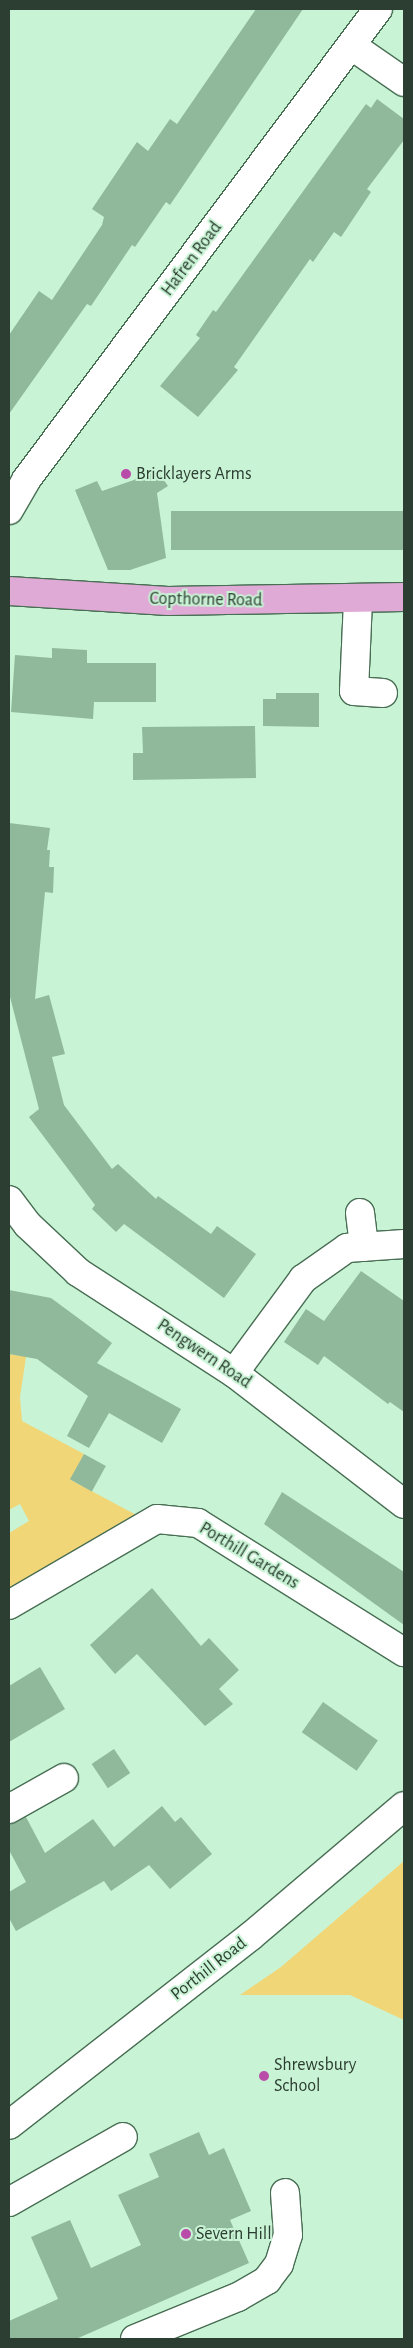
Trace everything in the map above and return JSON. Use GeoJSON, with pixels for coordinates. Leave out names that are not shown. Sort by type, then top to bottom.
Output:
{"type":"FeatureCollection","features":[{"type":"Feature","properties":{"kind":"main road","name":"Copthorne Road"},"geometry":{"type":"LineString","coordinates":[[9,591],[168,601],[358,600],[404,597]]}},
{"type":"Feature","properties":{"kind":"street","name":"Hafren Road"},"geometry":{"type":"LineString","coordinates":[[9,510],[26,480],[378,9]]}},
{"type":"Feature","properties":{"kind":"street"},"geometry":{"type":"LineString","coordinates":[[352,46],[404,82]]}},
{"type":"Feature","properties":{"kind":"street"},"geometry":{"type":"LineString","coordinates":[[358,600],[354,691],[383,692]]}},
{"type":"Feature","properties":{"kind":"street","name":"Pengwern Road"},"geometry":{"type":"LineString","coordinates":[[9,1200],[28,1224],[78,1272],[234,1373],[404,1504]]}},
{"type":"Feature","properties":{"kind":"street"},"geometry":{"type":"LineString","coordinates":[[360,1213],[364,1247]]}},
{"type":"Feature","properties":{"kind":"street"},"geometry":{"type":"LineString","coordinates":[[234,1373],[303,1279],[346,1248],[404,1244]]}},
{"type":"Feature","properties":{"kind":"street","name":"Porthill Gardens"},"geometry":{"type":"LineString","coordinates":[[9,1605],[157,1520],[198,1523],[404,1652]]}},
{"type":"Feature","properties":{"kind":"street"},"geometry":{"type":"LineString","coordinates":[[9,1809],[64,1778]]}},
{"type":"Feature","properties":{"kind":"street","name":"Porthill Road"},"geometry":{"type":"LineString","coordinates":[[9,2125],[252,1935],[404,1806]]}},
{"type":"Feature","properties":{"kind":"street"},"geometry":{"type":"LineString","coordinates":[[9,2202],[123,2137]]}},
{"type":"Feature","properties":{"kind":"street"},"geometry":{"type":"LineString","coordinates":[[135,2339],[238,2297],[268,2280],[279,2264],[288,2235],[285,2194]]}},
{"type":"Feature","properties":{"kind":"shaded area"},"geometry":{"type":"Polygon","coordinates":[[[29,1337],[20,1397],[22,1421],[84,1454],[71,1480],[140,1517],[9,1588],[9,1533],[29,1521],[20,1504],[9,1510],[9,1354],[22,1356],[29,1337]]]}},
{"type":"Feature","properties":{"kind":"shaded area"},"geometry":{"type":"Polygon","coordinates":[[[404,1861],[404,2020],[350,1995],[240,1995],[281,1967],[404,1861]]]}},
{"type":"Feature","properties":{"kind":"building"},"geometry":{"type":"Polygon","coordinates":[[[256,9],[303,9],[170,205],[166,202],[135,247],[132,245],[91,306],[87,304],[9,414],[9,335],[39,291],[52,300],[102,225],[104,217],[92,209],[137,142],[148,151],[170,119],[177,124],[256,9]]]}},
{"type":"Feature","properties":{"kind":"building"},"geometry":{"type":"Polygon","coordinates":[[[377,99],[404,119],[404,140],[367,189],[371,192],[341,237],[334,232],[313,262],[310,259],[234,367],[238,370],[198,417],[160,386],[200,338],[196,335],[213,310],[216,312],[366,104],[371,108],[377,99]]]}},
{"type":"Feature","properties":{"kind":"building"},"geometry":{"type":"Polygon","coordinates":[[[154,466],[168,486],[157,493],[166,558],[130,570],[108,570],[75,490],[97,481],[102,491],[134,480],[154,466]]]}},
{"type":"Feature","properties":{"kind":"building"},"geometry":{"type":"Polygon","coordinates":[[[171,511],[404,511],[404,550],[171,550],[171,511]]]}},
{"type":"Feature","properties":{"kind":"building"},"geometry":{"type":"Polygon","coordinates":[[[52,648],[87,650],[87,663],[156,663],[156,702],[94,702],[93,719],[11,712],[15,655],[52,658],[52,648]]]}},
{"type":"Feature","properties":{"kind":"building"},"geometry":{"type":"Polygon","coordinates":[[[276,693],[319,693],[319,727],[263,726],[263,699],[276,699],[276,693]]]}},
{"type":"Feature","properties":{"kind":"building"},"geometry":{"type":"Polygon","coordinates":[[[255,726],[256,778],[133,780],[133,753],[143,753],[142,727],[255,726]]]}},
{"type":"Feature","properties":{"kind":"building"},"geometry":{"type":"Polygon","coordinates":[[[9,823],[50,828],[47,850],[50,850],[49,867],[54,867],[53,893],[45,892],[35,999],[49,995],[65,1054],[52,1057],[64,1105],[112,1169],[118,1164],[156,1199],[158,1196],[211,1234],[217,1226],[256,1254],[224,1298],[124,1224],[116,1232],[92,1209],[95,1205],[29,1117],[39,1109],[9,993],[9,823]]]}},
{"type":"Feature","properties":{"kind":"building"},"geometry":{"type":"Polygon","coordinates":[[[361,1271],[404,1301],[404,1412],[390,1402],[388,1404],[324,1356],[318,1365],[284,1342],[306,1309],[324,1321],[361,1271]]]}},
{"type":"Feature","properties":{"kind":"building"},"geometry":{"type":"Polygon","coordinates":[[[9,1290],[51,1298],[112,1343],[97,1363],[181,1409],[162,1443],[109,1413],[89,1448],[67,1436],[88,1396],[37,1359],[9,1354],[9,1290]]]}},
{"type":"Feature","properties":{"kind":"building"},"geometry":{"type":"Polygon","coordinates":[[[84,1454],[106,1466],[92,1491],[70,1479],[84,1454]]]}},
{"type":"Feature","properties":{"kind":"building"},"geometry":{"type":"Polygon","coordinates":[[[282,1492],[404,1572],[404,1625],[264,1524],[282,1492]]]}},
{"type":"Feature","properties":{"kind":"building"},"geometry":{"type":"Polygon","coordinates":[[[152,1588],[201,1646],[209,1638],[239,1670],[219,1689],[233,1704],[205,1726],[137,1654],[115,1674],[90,1645],[152,1588]]]}},
{"type":"Feature","properties":{"kind":"building"},"geometry":{"type":"Polygon","coordinates":[[[40,1667],[65,1709],[9,1742],[9,1686],[40,1667]]]}},
{"type":"Feature","properties":{"kind":"building"},"geometry":{"type":"Polygon","coordinates":[[[323,1702],[378,1740],[357,1771],[302,1732],[323,1702]]]}},
{"type":"Feature","properties":{"kind":"building"},"geometry":{"type":"Polygon","coordinates":[[[114,1749],[130,1773],[108,1788],[92,1764],[114,1749]]]}},
{"type":"Feature","properties":{"kind":"building"},"geometry":{"type":"Polygon","coordinates":[[[162,1806],[175,1822],[181,1817],[212,1854],[170,1889],[149,1865],[111,1891],[104,1881],[16,1931],[9,1918],[9,1892],[26,1882],[9,1850],[9,1825],[26,1817],[45,1853],[93,1819],[114,1847],[162,1806]]]}},
{"type":"Feature","properties":{"kind":"building","name":"Severn Hill"},"geometry":{"type":"Polygon","coordinates":[[[199,2132],[209,2155],[224,2148],[251,2211],[230,2220],[249,2263],[76,2339],[9,2339],[9,2321],[58,2299],[31,2237],[70,2220],[91,2268],[141,2245],[118,2195],[159,2177],[149,2154],[199,2132]]]}},
{"type":"Feature","properties":{"kind":"place","name":"Bricklayers Arms"},"geometry":{"type":"Point","coordinates":[126,474]}},
{"type":"Feature","properties":{"kind":"place","name":"Shrewsbury School"},"geometry":{"type":"Point","coordinates":[264,2076]}},
{"type":"Feature","properties":{"kind":"place","name":"Severn Hill"},"geometry":{"type":"Point","coordinates":[186,2234]}}]}
